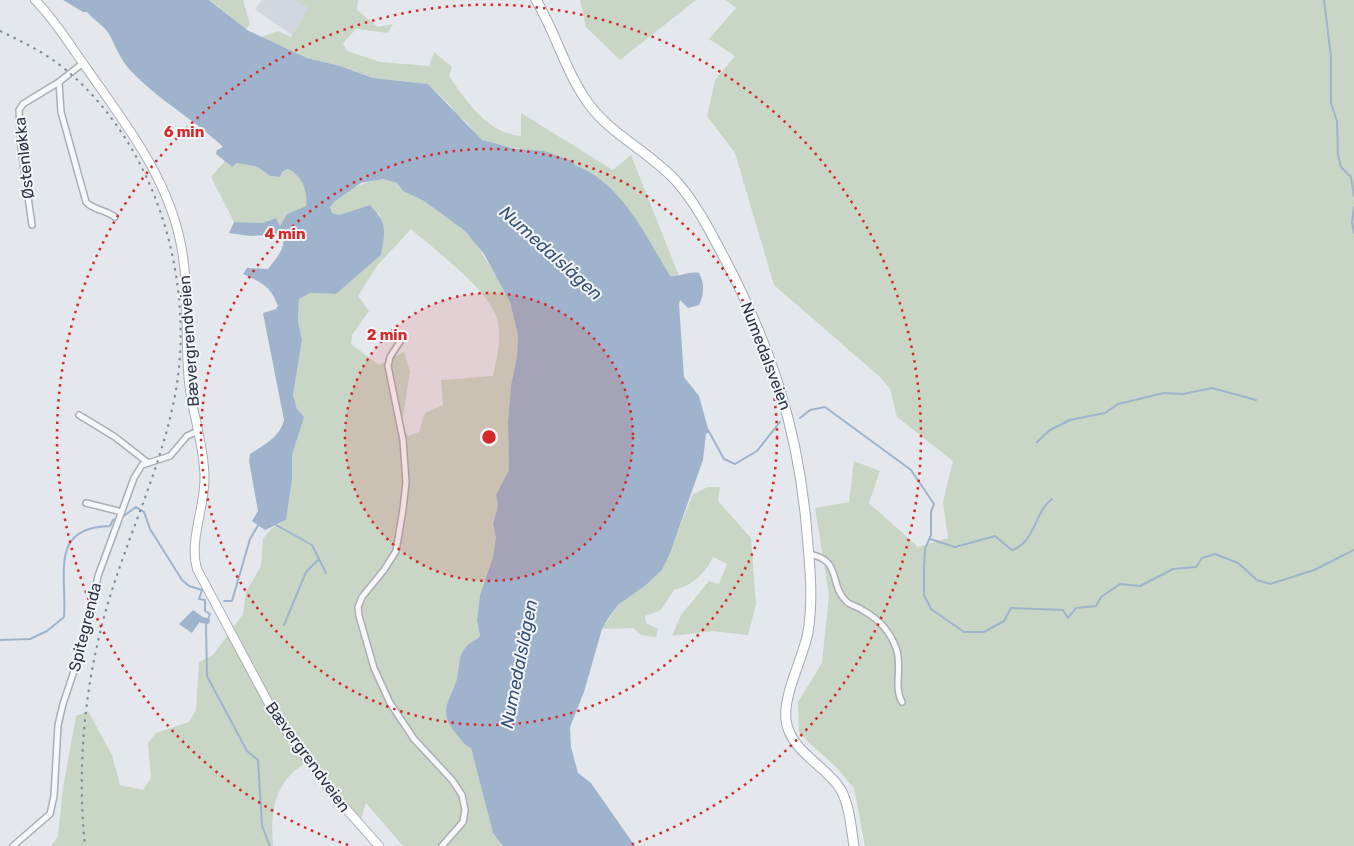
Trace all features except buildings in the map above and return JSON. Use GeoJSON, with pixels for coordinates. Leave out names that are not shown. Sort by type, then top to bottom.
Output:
{"type":"FeatureCollection","features":[{"type":"Feature","properties":{"kind":"main road","name":"Bævergrendveien"},"geometry":{"type":"LineString","coordinates":[[35,0],[58,26],[144,152],[158,179],[176,222],[184,264],[189,382],[204,467],[205,487],[194,548],[197,568],[276,717],[333,794],[379,846]]}},
{"type":"Feature","properties":{"kind":"main road","name":"Numedalsveien"},"geometry":{"type":"LineString","coordinates":[[536,0],[564,61],[586,101],[606,123],[659,165],[678,183],[697,209],[736,280],[770,356],[789,416],[802,486],[811,590],[809,623],[803,653],[789,697],[786,722],[798,746],[826,772],[841,791],[849,815],[854,846]]}},
{"type":"Feature","properties":{"kind":"street","name":"Østenløkka"},"geometry":{"type":"LineString","coordinates":[[32,225],[18,114],[24,104],[59,82],[83,63]]}},
{"type":"Feature","properties":{"kind":"street"},"geometry":{"type":"LineString","coordinates":[[59,82],[61,112],[86,202],[91,207],[105,210],[115,217]]}},
{"type":"Feature","properties":{"kind":"street"},"geometry":{"type":"LineString","coordinates":[[403,336],[390,357],[388,366],[405,457],[406,482],[400,534],[393,557],[362,596],[358,611],[374,668],[390,703],[414,739],[452,780],[462,795],[466,810],[463,822],[442,846]]}},
{"type":"Feature","properties":{"kind":"street"},"geometry":{"type":"LineString","coordinates":[[80,415],[114,436],[148,462],[170,456],[187,436],[198,431]]}},
{"type":"Feature","properties":{"kind":"street","name":"Spitegrenda"},"geometry":{"type":"LineString","coordinates":[[13,846],[50,814],[54,796],[60,718],[84,644],[98,576],[136,473],[142,465],[148,462]]}},
{"type":"Feature","properties":{"kind":"street"},"geometry":{"type":"LineString","coordinates":[[86,503],[122,512]]}},
{"type":"Feature","properties":{"kind":"street"},"geometry":{"type":"LineString","coordinates":[[809,554],[822,557],[827,561],[832,568],[838,588],[847,602],[880,621],[890,634],[898,650],[899,693],[902,702]]}},
{"type":"Feature","properties":{"kind":"shaded area"},"geometry":{"type":"Polygon","coordinates":[[[262,0],[320,2],[296,38],[255,9],[262,0]]]}},
{"type":"Feature","properties":{"kind":"green space"},"geometry":{"type":"Polygon","coordinates":[[[210,0],[243,0],[250,24],[246,30],[210,0]]]}},
{"type":"Feature","properties":{"kind":"green space"},"geometry":{"type":"Polygon","coordinates":[[[294,0],[358,0],[357,10],[378,27],[393,24],[388,33],[356,29],[343,43],[347,51],[380,62],[429,66],[434,52],[452,67],[449,76],[471,106],[488,123],[498,129],[509,134],[521,136],[521,113],[613,170],[631,155],[679,276],[670,277],[641,228],[619,197],[606,184],[591,173],[575,165],[573,161],[551,154],[507,147],[481,139],[428,84],[373,78],[340,66],[307,58],[261,37],[278,31],[291,37],[309,8],[294,0]]]}},
{"type":"Feature","properties":{"kind":"green space"},"geometry":{"type":"Polygon","coordinates":[[[580,0],[696,0],[620,60],[586,27],[580,0]]]}},
{"type":"Feature","properties":{"kind":"green space"},"geometry":{"type":"Polygon","coordinates":[[[726,0],[1354,0],[1354,846],[865,846],[854,788],[836,767],[799,733],[798,702],[822,663],[829,595],[815,508],[849,502],[854,461],[880,471],[869,503],[918,547],[948,538],[943,502],[953,461],[897,417],[890,389],[880,377],[774,285],[735,153],[707,116],[715,80],[735,56],[709,39],[736,8],[726,0]]]}},
{"type":"Feature","properties":{"kind":"green space"},"geometry":{"type":"Polygon","coordinates":[[[225,161],[231,167],[237,163],[258,167],[270,176],[280,177],[282,172],[288,169],[303,184],[306,206],[287,214],[280,226],[276,219],[263,223],[234,222],[211,177],[225,161]]]}},
{"type":"Feature","properties":{"kind":"green space"},"geometry":{"type":"Polygon","coordinates":[[[383,179],[397,183],[403,191],[424,201],[465,231],[475,242],[504,289],[510,302],[518,335],[517,357],[511,385],[508,422],[509,470],[496,495],[498,506],[493,524],[496,537],[493,557],[480,595],[477,621],[480,636],[462,652],[456,682],[446,709],[451,727],[464,743],[471,748],[493,833],[503,846],[403,846],[366,803],[360,822],[306,763],[295,770],[287,779],[276,799],[272,822],[273,846],[51,846],[58,836],[63,788],[76,716],[88,711],[112,755],[120,785],[143,790],[151,778],[148,743],[156,733],[189,722],[196,710],[199,662],[213,655],[243,614],[246,592],[261,566],[263,539],[271,529],[286,520],[292,480],[292,455],[297,439],[297,409],[293,395],[302,340],[298,321],[299,299],[310,293],[336,294],[381,255],[380,215],[370,205],[339,215],[332,213],[330,207],[347,191],[383,179]],[[411,229],[377,266],[358,296],[369,311],[352,335],[351,344],[379,365],[404,352],[410,371],[402,424],[408,436],[419,432],[425,413],[443,405],[441,380],[493,376],[499,341],[497,319],[484,296],[460,271],[411,229]]]}},
{"type":"Feature","properties":{"kind":"green space"},"geometry":{"type":"Polygon","coordinates":[[[708,487],[720,487],[718,501],[751,538],[756,604],[748,635],[713,631],[672,636],[681,615],[709,581],[719,584],[727,564],[713,557],[698,578],[674,590],[661,610],[645,616],[646,623],[658,629],[656,637],[641,635],[633,628],[602,629],[618,605],[646,585],[662,570],[693,494],[708,487]]]}},
{"type":"Feature","properties":{"kind":"water","name":"Numedalslågen"},"geometry":{"type":"Polygon","coordinates":[[[63,0],[209,0],[247,30],[307,58],[340,66],[373,78],[428,84],[482,140],[516,149],[544,151],[573,161],[575,165],[591,173],[606,184],[631,212],[670,276],[699,273],[703,289],[699,305],[688,308],[680,300],[679,304],[684,377],[699,396],[709,432],[706,434],[703,460],[670,553],[662,570],[646,585],[618,605],[602,629],[584,692],[570,727],[571,747],[578,773],[591,783],[635,846],[503,846],[493,833],[471,748],[465,745],[451,727],[446,714],[447,703],[456,682],[462,652],[466,646],[480,636],[477,621],[480,595],[493,557],[496,537],[493,524],[498,506],[496,495],[509,470],[508,422],[511,385],[517,357],[518,335],[510,302],[484,254],[465,231],[424,201],[403,191],[397,183],[383,179],[361,183],[335,201],[330,207],[332,213],[339,215],[370,205],[380,217],[384,228],[381,255],[336,294],[310,293],[299,299],[298,321],[302,340],[293,395],[297,409],[304,417],[292,455],[292,480],[286,520],[265,530],[252,521],[258,511],[249,461],[250,454],[275,436],[284,420],[263,313],[276,309],[278,306],[272,293],[265,286],[243,274],[247,268],[268,269],[282,249],[284,239],[283,234],[250,236],[229,233],[234,222],[263,223],[276,218],[280,226],[287,214],[306,206],[305,190],[297,176],[288,169],[282,172],[280,177],[270,176],[258,167],[237,163],[232,167],[216,154],[217,150],[223,147],[152,91],[130,70],[104,28],[87,12],[83,12],[63,0]]]}},
{"type":"Feature","properties":{"kind":"water"},"geometry":{"type":"Polygon","coordinates":[[[193,610],[203,617],[192,633],[179,624],[193,610]]]}},
{"type":"Feature","properties":{"kind":"waterway"},"geometry":{"type":"LineString","coordinates":[[1324,0],[1331,57],[1331,103],[1337,121],[1338,155],[1341,167],[1351,177],[1354,196]]}},
{"type":"Feature","properties":{"kind":"waterway"},"geometry":{"type":"LineString","coordinates":[[1354,207],[1352,222],[1354,233]]}},
{"type":"Feature","properties":{"kind":"waterway"},"geometry":{"type":"LineString","coordinates":[[1037,442],[1050,430],[1070,420],[1105,413],[1118,404],[1164,393],[1183,394],[1212,388],[1256,400]]}},
{"type":"Feature","properties":{"kind":"waterway"},"geometry":{"type":"LineString","coordinates":[[800,418],[810,410],[825,407],[911,470],[934,504],[931,512],[931,535],[925,549],[924,595],[931,609],[964,632],[984,632],[1004,621],[1011,608],[1063,610],[1068,618],[1076,608],[1096,606],[1101,597],[1120,584],[1140,586],[1173,569],[1196,567],[1202,558],[1215,554],[1238,563],[1257,580],[1270,584],[1314,570],[1354,550]]}},
{"type":"Feature","properties":{"kind":"waterway"},"geometry":{"type":"LineString","coordinates":[[708,430],[724,459],[735,464],[757,451],[780,422]]}},
{"type":"Feature","properties":{"kind":"waterway"},"geometry":{"type":"LineString","coordinates":[[930,539],[955,547],[995,536],[1012,550],[1026,540],[1042,511],[1052,499]]}},
{"type":"Feature","properties":{"kind":"waterway"},"geometry":{"type":"LineString","coordinates":[[121,518],[136,507],[144,512],[150,529],[182,580],[189,586],[202,590],[199,599],[205,600],[205,611],[210,614],[206,625],[207,676],[247,751],[258,760],[262,826],[270,846]]}},
{"type":"Feature","properties":{"kind":"waterway"},"geometry":{"type":"LineString","coordinates":[[0,640],[30,639],[47,631],[64,617],[64,570],[65,556],[69,544],[78,535],[91,528],[110,526],[113,520],[116,519]]}},
{"type":"Feature","properties":{"kind":"waterway"},"geometry":{"type":"LineString","coordinates":[[224,601],[232,601],[250,539],[260,522]]}},
{"type":"Feature","properties":{"kind":"waterway"},"geometry":{"type":"LineString","coordinates":[[276,525],[312,545],[326,573]]}},
{"type":"Feature","properties":{"kind":"waterway"},"geometry":{"type":"LineString","coordinates":[[284,625],[306,572],[318,560]]}},
{"type":"Feature","properties":{"kind":"waterway"},"geometry":{"type":"LineString","coordinates":[[202,620],[207,621]]}},
{"type":"Feature","properties":{"kind":"railway"},"geometry":{"type":"LineString","coordinates":[[0,31],[42,53],[66,70],[97,100],[123,135],[145,174],[162,215],[173,259],[179,303],[180,347],[176,390],[171,415],[156,465],[113,587],[96,650],[90,683],[85,715],[83,748],[82,781],[85,846]]}}]}
